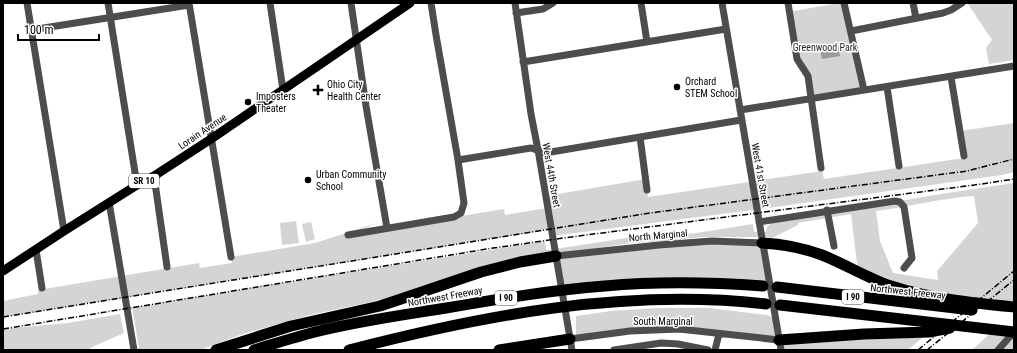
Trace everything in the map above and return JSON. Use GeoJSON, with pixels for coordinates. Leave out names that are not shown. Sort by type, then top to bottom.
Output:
{"type":"FeatureCollection","features":[{"type":"Feature","properties":{"kind":"highway"},"geometry":{"type":"LineString","coordinates":[[762,243],[787,245],[808,250],[872,279],[910,291],[939,298],[1014,307]]}},
{"type":"Feature","properties":{"kind":"highway"},"geometry":{"type":"LineString","coordinates":[[216,350],[291,326],[386,304],[481,272],[555,251]]}},
{"type":"Feature","properties":{"kind":"highway","name":"Northwest Freeway"},"geometry":{"type":"LineString","coordinates":[[254,350],[315,332],[364,322],[568,289],[612,285],[668,283],[763,286]]}},
{"type":"Feature","properties":{"kind":"highway","name":"Northwest Freeway"},"geometry":{"type":"LineString","coordinates":[[777,287],[930,306],[1014,314]]}},
{"type":"Feature","properties":{"kind":"highway","name":"I 90"},"geometry":{"type":"LineString","coordinates":[[349,350],[442,327],[478,320],[538,310],[609,302],[693,300],[766,304]]}},
{"type":"Feature","properties":{"kind":"highway","name":"I 90"},"geometry":{"type":"LineString","coordinates":[[780,305],[1014,332]]}},
{"type":"Feature","properties":{"kind":"highway"},"geometry":{"type":"LineString","coordinates":[[780,345],[898,332],[929,332],[962,326]]}},
{"type":"Feature","properties":{"kind":"highway"},"geometry":{"type":"LineString","coordinates":[[499,350],[570,339]]}},
{"type":"Feature","properties":{"kind":"main road","name":"Lorain Avenue"},"geometry":{"type":"LineString","coordinates":[[3,271],[137,184],[154,176],[211,139],[410,3]]}},
{"type":"Feature","properties":{"kind":"street"},"geometry":{"type":"LineString","coordinates":[[27,3],[64,231]]}},
{"type":"Feature","properties":{"kind":"street"},"geometry":{"type":"LineString","coordinates":[[108,3],[137,184]]}},
{"type":"Feature","properties":{"kind":"street"},"geometry":{"type":"LineString","coordinates":[[270,3],[283,90]]}},
{"type":"Feature","properties":{"kind":"street"},"geometry":{"type":"LineString","coordinates":[[350,3],[387,228]]}},
{"type":"Feature","properties":{"kind":"street"},"geometry":{"type":"LineString","coordinates":[[348,235],[454,217],[461,213],[464,203],[458,160],[431,3]]}},
{"type":"Feature","properties":{"kind":"street","name":"West 44th Street"},"geometry":{"type":"LineString","coordinates":[[515,3],[531,114],[572,350]]}},
{"type":"Feature","properties":{"kind":"street"},"geometry":{"type":"LineString","coordinates":[[516,13],[544,9],[553,3]]}},
{"type":"Feature","properties":{"kind":"street"},"geometry":{"type":"LineString","coordinates":[[641,3],[647,42]]}},
{"type":"Feature","properties":{"kind":"street","name":"West 41st Street"},"geometry":{"type":"LineString","coordinates":[[722,3],[780,345]]}},
{"type":"Feature","properties":{"kind":"street"},"geometry":{"type":"LineString","coordinates":[[788,3],[797,59],[808,76],[821,168]]}},
{"type":"Feature","properties":{"kind":"street"},"geometry":{"type":"LineString","coordinates":[[844,3],[864,90]]}},
{"type":"Feature","properties":{"kind":"street"},"geometry":{"type":"LineString","coordinates":[[913,3],[916,18]]}},
{"type":"Feature","properties":{"kind":"street"},"geometry":{"type":"LineString","coordinates":[[851,31],[951,10],[961,3]]}},
{"type":"Feature","properties":{"kind":"street"},"geometry":{"type":"LineString","coordinates":[[31,30],[189,4],[231,257]]}},
{"type":"Feature","properties":{"kind":"street"},"geometry":{"type":"LineString","coordinates":[[523,62],[726,29]]}},
{"type":"Feature","properties":{"kind":"street"},"geometry":{"type":"LineString","coordinates":[[740,110],[1014,66]]}},
{"type":"Feature","properties":{"kind":"street"},"geometry":{"type":"LineString","coordinates":[[951,77],[964,156]]}},
{"type":"Feature","properties":{"kind":"street"},"geometry":{"type":"LineString","coordinates":[[887,87],[899,166]]}},
{"type":"Feature","properties":{"kind":"street"},"geometry":{"type":"LineString","coordinates":[[458,160],[531,148],[544,153],[741,120]]}},
{"type":"Feature","properties":{"kind":"street"},"geometry":{"type":"LineString","coordinates":[[640,137],[647,190]]}},
{"type":"Feature","properties":{"kind":"street"},"geometry":{"type":"LineString","coordinates":[[154,176],[167,267]]}},
{"type":"Feature","properties":{"kind":"street"},"geometry":{"type":"LineString","coordinates":[[758,219],[895,201],[900,202],[903,205],[912,258],[904,268]]}},
{"type":"Feature","properties":{"kind":"street"},"geometry":{"type":"LineString","coordinates":[[109,202],[134,350]]}},
{"type":"Feature","properties":{"kind":"street"},"geometry":{"type":"LineString","coordinates":[[827,210],[834,246]]}},
{"type":"Feature","properties":{"kind":"street","name":"North Marginal"},"geometry":{"type":"LineString","coordinates":[[555,251],[712,241],[762,243]]}},
{"type":"Feature","properties":{"kind":"street"},"geometry":{"type":"LineString","coordinates":[[36,250],[42,288]]}},
{"type":"Feature","properties":{"kind":"street","name":"South Marginal"},"geometry":{"type":"LineString","coordinates":[[570,339],[630,331],[679,329],[720,334],[780,345]]}},
{"type":"Feature","properties":{"kind":"street"},"geometry":{"type":"LineString","coordinates":[[998,350],[1014,332]]}},
{"type":"Feature","properties":{"kind":"street"},"geometry":{"type":"LineString","coordinates":[[715,350],[720,334]]}},
{"type":"Feature","properties":{"kind":"street"},"geometry":{"type":"LineString","coordinates":[[614,350],[661,343],[678,344],[708,350]]}},
{"type":"Feature","properties":{"kind":"green space","name":"Greenwood Park"},"geometry":{"type":"Polygon","coordinates":[[[844,3],[864,90],[812,98],[808,76],[797,59],[789,12],[844,3]]]}},
{"type":"Feature","properties":{"kind":"green space"},"geometry":{"type":"Polygon","coordinates":[[[1014,3],[1014,60],[989,64],[986,48],[992,40],[968,4],[1014,3]]]}},
{"type":"Feature","properties":{"kind":"green space"},"geometry":{"type":"Polygon","coordinates":[[[1014,123],[1014,172],[1002,175],[768,208],[552,236],[551,229],[3,317],[3,301],[38,294],[38,290],[199,263],[200,268],[232,263],[231,257],[315,243],[380,222],[350,234],[504,209],[505,215],[547,208],[546,196],[646,179],[648,197],[822,171],[824,179],[964,158],[960,131],[1014,123]]]}},
{"type":"Feature","properties":{"kind":"green space"},"geometry":{"type":"Polygon","coordinates":[[[1014,183],[1014,307],[962,301],[858,272],[851,214],[798,223],[798,225],[770,239],[768,237],[702,237],[631,243],[482,266],[416,290],[376,301],[310,315],[240,335],[200,350],[131,350],[139,348],[132,307],[545,241],[546,249],[548,250],[640,236],[664,236],[696,233],[753,224],[754,232],[766,232],[767,227],[771,223],[1014,183]],[[974,196],[876,211],[880,241],[893,273],[938,280],[937,271],[978,223],[974,196]]]}},
{"type":"Feature","properties":{"kind":"green space"},"geometry":{"type":"Polygon","coordinates":[[[296,221],[299,243],[282,245],[280,223],[296,221]]]}},
{"type":"Feature","properties":{"kind":"green space"},"geometry":{"type":"Polygon","coordinates":[[[311,222],[315,239],[306,242],[302,224],[311,222]]]}},
{"type":"Feature","properties":{"kind":"green space"},"geometry":{"type":"Polygon","coordinates":[[[762,243],[770,287],[746,285],[562,290],[556,256],[659,245],[762,243]]]}},
{"type":"Feature","properties":{"kind":"green space"},"geometry":{"type":"Polygon","coordinates":[[[657,308],[709,308],[767,315],[776,319],[779,340],[679,329],[576,338],[576,316],[611,311],[657,308]]]}},
{"type":"Feature","properties":{"kind":"green space"},"geometry":{"type":"Polygon","coordinates":[[[120,314],[124,333],[90,348],[90,350],[3,350],[3,329],[68,323],[120,314]]]}},
{"type":"Feature","properties":{"kind":"green space"},"geometry":{"type":"Polygon","coordinates":[[[994,330],[1014,332],[1014,350],[972,350],[994,330]]]}},
{"type":"Feature","properties":{"kind":"green space"},"geometry":{"type":"Polygon","coordinates":[[[929,332],[908,350],[781,350],[779,340],[929,332]]]}},
{"type":"Feature","properties":{"kind":"shaded area"},"geometry":{"type":"Polygon","coordinates":[[[839,46],[840,56],[822,59],[820,50],[839,46]]]}},
{"type":"Feature","properties":{"kind":"railway"},"geometry":{"type":"LineString","coordinates":[[3,317],[650,213],[967,171],[1014,159]]}},
{"type":"Feature","properties":{"kind":"railway"},"geometry":{"type":"LineString","coordinates":[[3,329],[487,249],[1014,179]]}},
{"type":"Feature","properties":{"kind":"railway"},"geometry":{"type":"LineString","coordinates":[[918,350],[1014,271]]}},
{"type":"Feature","properties":{"kind":"railway"},"geometry":{"type":"LineString","coordinates":[[927,350],[1014,280]]}},
{"type":"Feature","properties":{"kind":"place","name":"Orchard STEM School"},"geometry":{"type":"Point","coordinates":[677,87]}},
{"type":"Feature","properties":{"kind":"place","name":"Ohio City Health Center"},"geometry":{"type":"Point","coordinates":[318,90]}},
{"type":"Feature","properties":{"kind":"place","name":"Imposters Theater"},"geometry":{"type":"Point","coordinates":[248,102]}},
{"type":"Feature","properties":{"kind":"place","name":"Urban Community School"},"geometry":{"type":"Point","coordinates":[308,180]}}]}
